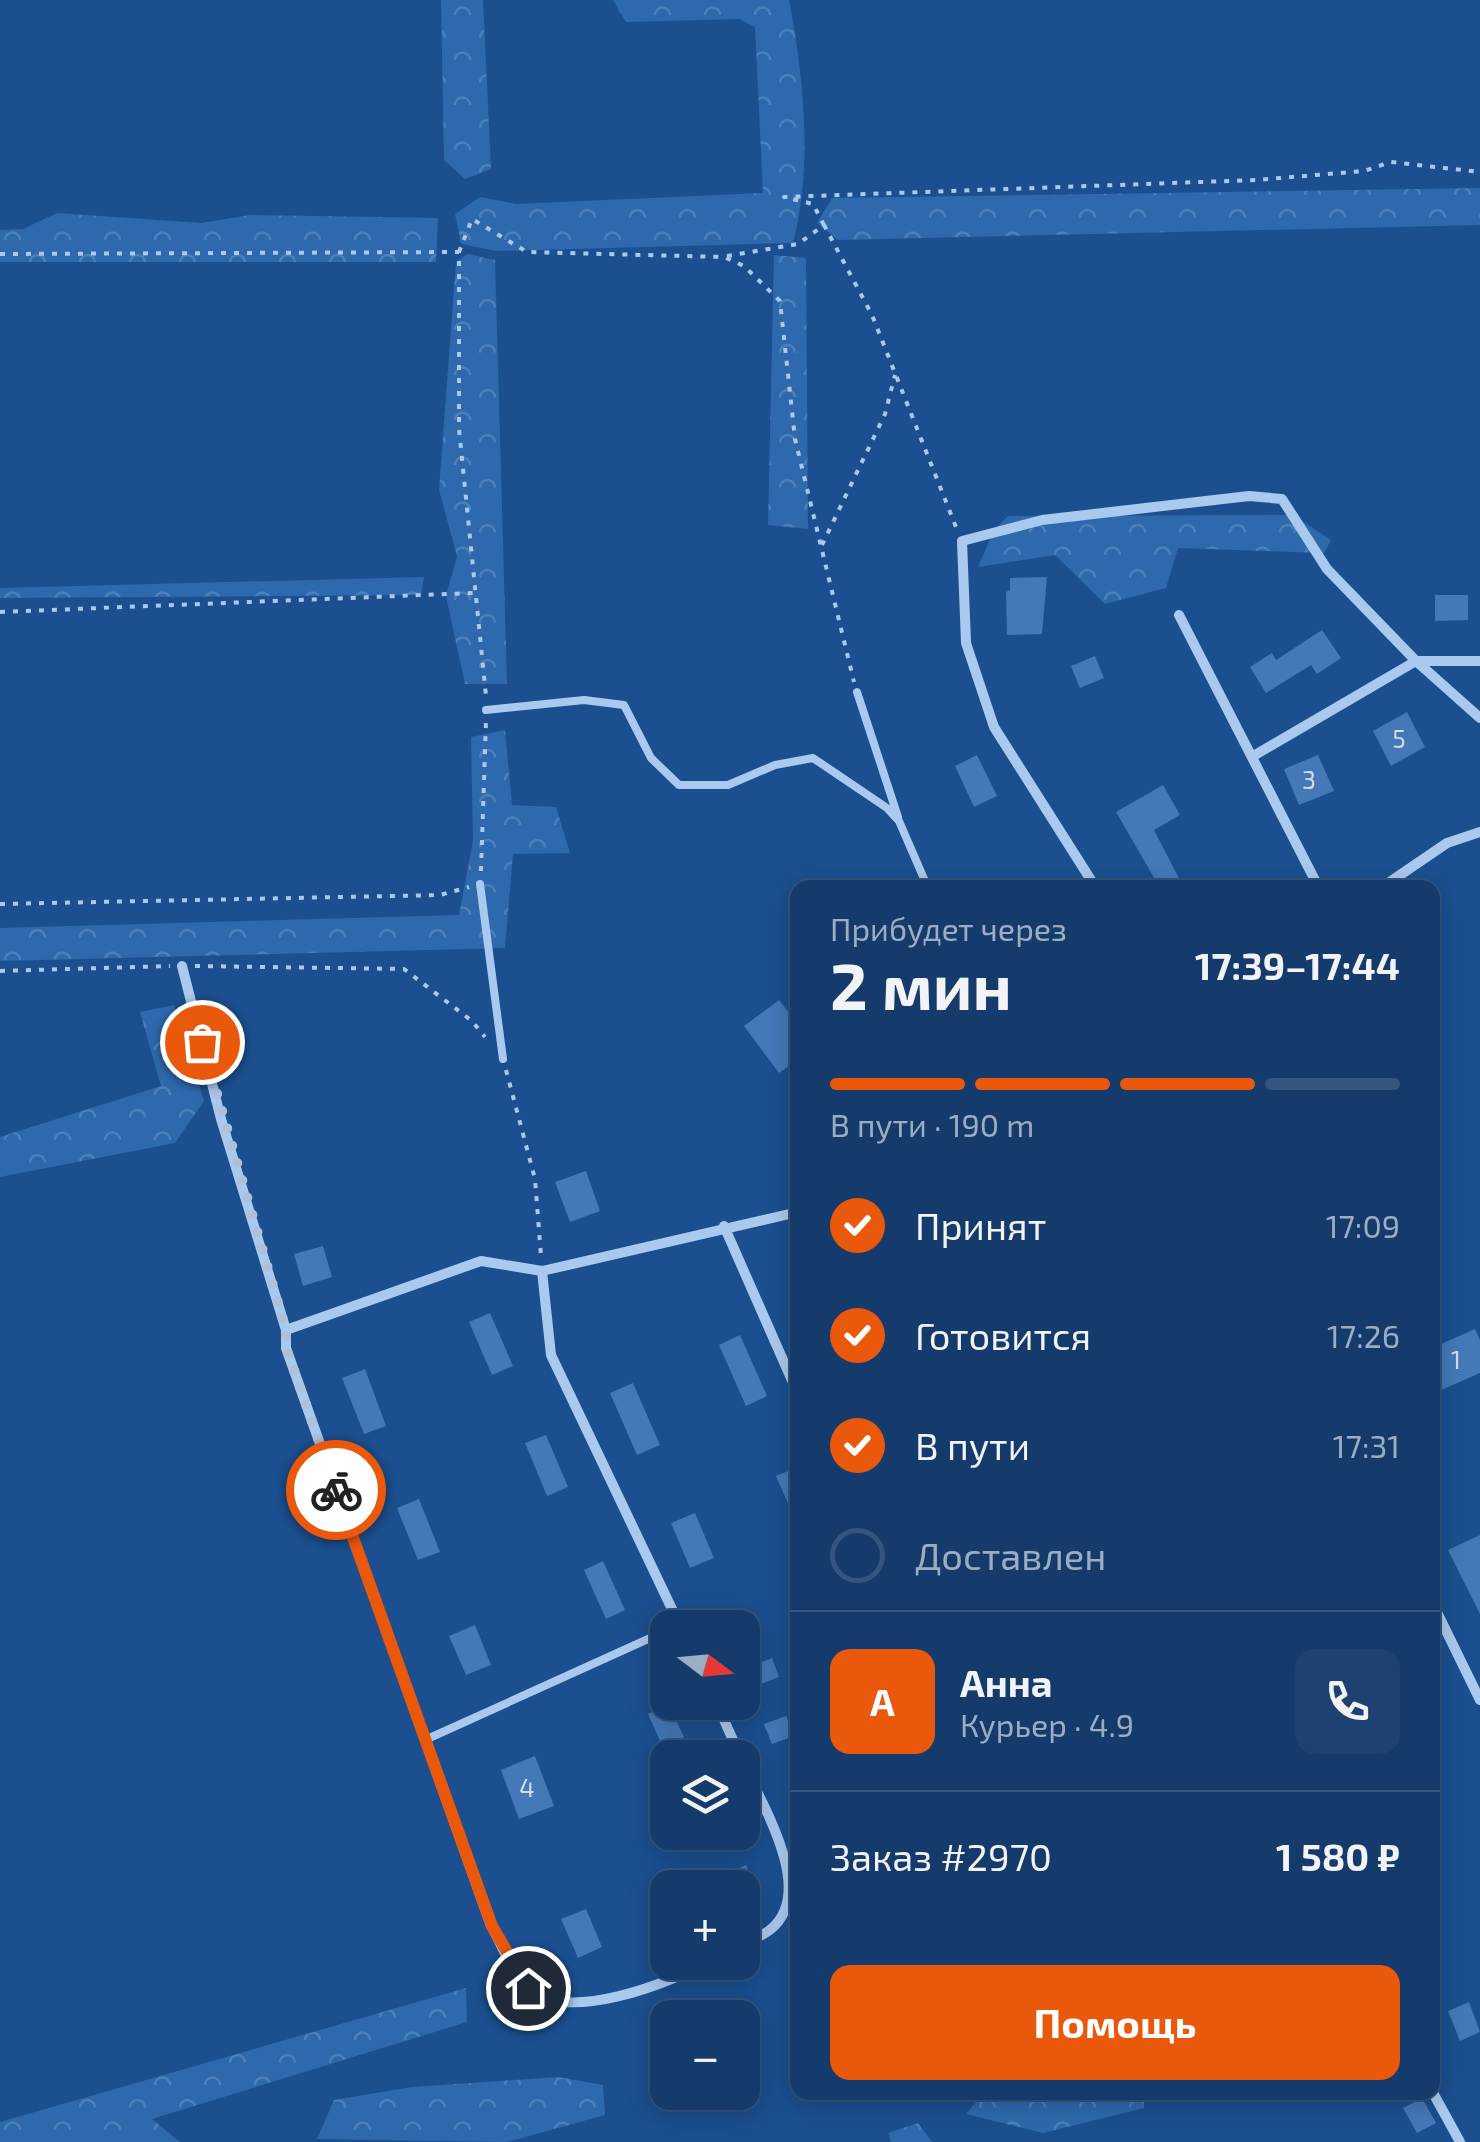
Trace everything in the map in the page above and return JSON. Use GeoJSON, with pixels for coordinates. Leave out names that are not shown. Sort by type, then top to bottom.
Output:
{"type":"FeatureCollection","features":[{"type":"Feature","properties":{"kind":"street"},"geometry":{"type":"LineString","coordinates":[[1091,880],[994,726],[966,643],[962,541],[1042,520],[1250,496],[1282,498],[1327,569],[1416,661],[1480,718]]}},
{"type":"Feature","properties":{"kind":"street"},"geometry":{"type":"LineString","coordinates":[[1179,616],[1255,754],[1316,880]]}},
{"type":"Feature","properties":{"kind":"street"},"geometry":{"type":"LineString","coordinates":[[1255,754],[1416,661],[1480,661]]}},
{"type":"Feature","properties":{"kind":"street"},"geometry":{"type":"LineString","coordinates":[[1393,880],[1447,844],[1480,832]]}},
{"type":"Feature","properties":{"kind":"street"},"geometry":{"type":"LineString","coordinates":[[182,966],[221,1119],[286,1330],[286,1348],[492,1926],[528,1988],[556,2000],[606,1999],[675,1980]]}},
{"type":"Feature","properties":{"kind":"street"},"geometry":{"type":"LineString","coordinates":[[286,1330],[481,1262],[542,1271],[790,1214]]}},
{"type":"Feature","properties":{"kind":"street"},"geometry":{"type":"LineString","coordinates":[[724,1226],[790,1376]]}},
{"type":"Feature","properties":{"kind":"street"},"geometry":{"type":"LineString","coordinates":[[542,1271],[551,1355],[667,1610]]}},
{"type":"Feature","properties":{"kind":"street"},"geometry":{"type":"LineString","coordinates":[[1440,1618],[1480,1700]]}},
{"type":"Feature","properties":{"kind":"street"},"geometry":{"type":"LineString","coordinates":[[760,1799],[786,1856],[789,1895],[773,1928],[760,1935]]}},
{"type":"Feature","properties":{"kind":"street"},"geometry":{"type":"LineString","coordinates":[[1437,2100],[1460,2142]]}},
{"type":"Feature","properties":{"kind":"lane"},"geometry":{"type":"LineString","coordinates":[[857,692],[899,822],[924,880]]}},
{"type":"Feature","properties":{"kind":"lane"},"geometry":{"type":"LineString","coordinates":[[486,710],[584,700],[624,704],[652,758],[679,785],[728,785],[775,765],[814,758],[887,808],[899,822]]}},
{"type":"Feature","properties":{"kind":"lane"},"geometry":{"type":"LineString","coordinates":[[480,884],[503,1059]]}},
{"type":"Feature","properties":{"kind":"lane"},"geometry":{"type":"LineString","coordinates":[[424,1740],[650,1638]]}},
{"type":"Feature","properties":{"kind":"path"},"geometry":{"type":"LineString","coordinates":[[962,541],[872,314],[812,204],[784,197],[1256,180],[1364,170],[1391,162],[1480,172]]}},
{"type":"Feature","properties":{"kind":"path"},"geometry":{"type":"LineString","coordinates":[[0,904],[440,895],[480,884],[486,710],[459,428],[459,252],[472,219],[488,224],[527,252],[724,257],[798,244],[824,224]]}},
{"type":"Feature","properties":{"kind":"path"},"geometry":{"type":"LineString","coordinates":[[0,254],[459,252]]}},
{"type":"Feature","properties":{"kind":"path"},"geometry":{"type":"LineString","coordinates":[[724,257],[744,266],[780,301],[795,439],[857,692]]}},
{"type":"Feature","properties":{"kind":"path"},"geometry":{"type":"LineString","coordinates":[[822,545],[884,414],[895,375]]}},
{"type":"Feature","properties":{"kind":"path"},"geometry":{"type":"LineString","coordinates":[[0,612],[473,593]]}},
{"type":"Feature","properties":{"kind":"path"},"geometry":{"type":"LineString","coordinates":[[0,971],[182,966],[404,969],[472,1021],[503,1059],[535,1179],[542,1271]]}},
{"type":"Feature","properties":{"kind":"green space"},"geometry":{"type":"Polygon","coordinates":[[[441,0],[483,0],[491,169],[465,179],[444,160],[441,0]]]}},
{"type":"Feature","properties":{"kind":"green space"},"geometry":{"type":"Polygon","coordinates":[[[613,0],[789,0],[804,122],[803,184],[793,243],[496,251],[461,244],[455,214],[480,197],[516,204],[763,193],[755,27],[739,19],[626,22],[613,0]]]}},
{"type":"Feature","properties":{"kind":"green space"},"geometry":{"type":"Polygon","coordinates":[[[1480,188],[1480,225],[838,240],[817,223],[832,198],[1480,188]]]}},
{"type":"Feature","properties":{"kind":"green space"},"geometry":{"type":"Polygon","coordinates":[[[57,213],[201,223],[250,215],[438,218],[436,262],[0,262],[0,230],[23,229],[57,213]]]}},
{"type":"Feature","properties":{"kind":"green space"},"geometry":{"type":"Polygon","coordinates":[[[467,254],[495,260],[507,684],[465,684],[446,596],[457,556],[439,490],[456,262],[467,254]]]}},
{"type":"Feature","properties":{"kind":"green space"},"geometry":{"type":"Polygon","coordinates":[[[774,255],[806,258],[808,529],[768,525],[774,255]]]}},
{"type":"Feature","properties":{"kind":"green space"},"geometry":{"type":"Polygon","coordinates":[[[1293,515],[1331,540],[1324,553],[1178,548],[1166,588],[1105,604],[1055,555],[978,567],[994,530],[1008,516],[1293,515]]]}},
{"type":"Feature","properties":{"kind":"green space"},"geometry":{"type":"Polygon","coordinates":[[[424,577],[421,595],[0,598],[0,588],[424,577]]]}},
{"type":"Feature","properties":{"kind":"green space"},"geometry":{"type":"Polygon","coordinates":[[[505,730],[512,805],[556,807],[570,853],[513,854],[505,948],[0,961],[0,928],[459,915],[473,841],[471,737],[505,730]]]}},
{"type":"Feature","properties":{"kind":"green space"},"geometry":{"type":"Polygon","coordinates":[[[174,1005],[204,1101],[175,1143],[0,1177],[0,1137],[161,1086],[140,1012],[174,1005]]]}},
{"type":"Feature","properties":{"kind":"green space"},"geometry":{"type":"Polygon","coordinates":[[[466,1988],[467,2022],[152,2119],[180,2142],[0,2142],[0,2122],[466,1988]]]}},
{"type":"Feature","properties":{"kind":"green space"},"geometry":{"type":"Polygon","coordinates":[[[558,2077],[603,2085],[605,2115],[507,2142],[317,2139],[334,2100],[412,2087],[558,2077]]]}},
{"type":"Feature","properties":{"kind":"green space"},"geometry":{"type":"Polygon","coordinates":[[[978,2100],[1143,2100],[1144,2108],[1043,2133],[966,2114],[978,2100]]]}},
{"type":"Feature","properties":{"kind":"green space"},"geometry":{"type":"Polygon","coordinates":[[[918,2123],[932,2142],[891,2142],[888,2133],[918,2123]]]}},
{"type":"Feature","properties":{"kind":"building"},"geometry":{"type":"Polygon","coordinates":[[[1047,577],[1042,634],[1007,635],[1006,592],[1010,590],[1010,578],[1047,577]]]}},
{"type":"Feature","properties":{"kind":"building"},"geometry":{"type":"Polygon","coordinates":[[[1435,595],[1468,595],[1468,620],[1435,621],[1435,595]]]}},
{"type":"Feature","properties":{"kind":"building"},"geometry":{"type":"Polygon","coordinates":[[[1322,630],[1341,658],[1317,674],[1311,665],[1266,693],[1250,667],[1272,653],[1276,660],[1322,630]]]}},
{"type":"Feature","properties":{"kind":"building"},"geometry":{"type":"Polygon","coordinates":[[[1095,656],[1104,678],[1080,688],[1071,666],[1095,656]]]}},
{"type":"Feature","properties":{"kind":"building"},"geometry":{"type":"Polygon","coordinates":[[[1407,712],[1425,747],[1391,766],[1373,731],[1407,712]]]}},
{"type":"Feature","properties":{"kind":"building"},"geometry":{"type":"Polygon","coordinates":[[[977,755],[997,796],[974,807],[955,766],[977,755]]]}},
{"type":"Feature","properties":{"kind":"building"},"geometry":{"type":"Polygon","coordinates":[[[1318,755],[1334,791],[1299,805],[1284,769],[1318,755]]]}},
{"type":"Feature","properties":{"kind":"building"},"geometry":{"type":"Polygon","coordinates":[[[1163,785],[1180,815],[1154,830],[1180,880],[1155,880],[1116,812],[1163,785]]]}},
{"type":"Feature","properties":{"kind":"building"},"geometry":{"type":"Polygon","coordinates":[[[779,1000],[790,1014],[790,1065],[779,1073],[744,1026],[779,1000]]]}},
{"type":"Feature","properties":{"kind":"building"},"geometry":{"type":"Polygon","coordinates":[[[586,1171],[600,1211],[570,1222],[555,1182],[586,1171]]]}},
{"type":"Feature","properties":{"kind":"building"},"geometry":{"type":"Polygon","coordinates":[[[323,1246],[332,1277],[303,1286],[294,1254],[323,1246]]]}},
{"type":"Feature","properties":{"kind":"building"},"geometry":{"type":"Polygon","coordinates":[[[490,1313],[513,1366],[492,1375],[469,1322],[490,1313]]]}},
{"type":"Feature","properties":{"kind":"building"},"geometry":{"type":"Polygon","coordinates":[[[1475,1329],[1480,1340],[1480,1373],[1440,1390],[1440,1344],[1475,1329]]]}},
{"type":"Feature","properties":{"kind":"building"},"geometry":{"type":"Polygon","coordinates":[[[740,1335],[767,1396],[746,1406],[719,1345],[740,1335]]]}},
{"type":"Feature","properties":{"kind":"building"},"geometry":{"type":"Polygon","coordinates":[[[365,1369],[386,1426],[364,1434],[342,1378],[365,1369]]]}},
{"type":"Feature","properties":{"kind":"building"},"geometry":{"type":"Polygon","coordinates":[[[633,1383],[660,1445],[637,1455],[610,1393],[633,1383]]]}},
{"type":"Feature","properties":{"kind":"building"},"geometry":{"type":"Polygon","coordinates":[[[546,1435],[568,1487],[547,1496],[525,1443],[546,1435]]]}},
{"type":"Feature","properties":{"kind":"building"},"geometry":{"type":"Polygon","coordinates":[[[790,1470],[790,1508],[776,1476],[790,1470]]]}},
{"type":"Feature","properties":{"kind":"building"},"geometry":{"type":"Polygon","coordinates":[[[419,1499],[440,1552],[418,1560],[397,1508],[419,1499]]]}},
{"type":"Feature","properties":{"kind":"building"},"geometry":{"type":"Polygon","coordinates":[[[695,1513],[714,1558],[690,1568],[671,1523],[695,1513]]]}},
{"type":"Feature","properties":{"kind":"building"},"geometry":{"type":"Polygon","coordinates":[[[1480,1535],[1480,1614],[1448,1550],[1480,1535]]]}},
{"type":"Feature","properties":{"kind":"building"},"geometry":{"type":"Polygon","coordinates":[[[603,1561],[625,1610],[606,1619],[584,1570],[603,1561]]]}},
{"type":"Feature","properties":{"kind":"building"},"geometry":{"type":"Polygon","coordinates":[[[475,1625],[491,1665],[466,1675],[449,1636],[475,1625]]]}},
{"type":"Feature","properties":{"kind":"building"},"geometry":{"type":"Polygon","coordinates":[[[772,1658],[779,1677],[760,1684],[760,1663],[772,1658]]]}},
{"type":"Feature","properties":{"kind":"building"},"geometry":{"type":"Polygon","coordinates":[[[786,1716],[790,1737],[772,1744],[764,1724],[786,1716]]]}},
{"type":"Feature","properties":{"kind":"building"},"geometry":{"type":"Polygon","coordinates":[[[651,1720],[676,1720],[685,1740],[660,1740],[651,1720]]]}},
{"type":"Feature","properties":{"kind":"building"},"geometry":{"type":"Polygon","coordinates":[[[535,1756],[554,1806],[519,1819],[501,1770],[535,1756]]]}},
{"type":"Feature","properties":{"kind":"building"},"geometry":{"type":"Polygon","coordinates":[[[586,1909],[602,1947],[578,1958],[561,1919],[586,1909]]]}},
{"type":"Feature","properties":{"kind":"building"},"geometry":{"type":"Polygon","coordinates":[[[1469,2002],[1480,2032],[1460,2041],[1448,2011],[1469,2002]]]}},
{"type":"Feature","properties":{"kind":"building"},"geometry":{"type":"Polygon","coordinates":[[[1423,2100],[1436,2123],[1417,2133],[1403,2108],[1423,2100]]]}},
{"type":"Feature","properties":{"kind":"way so far"},"geometry":{"type":"LineString","coordinates":[[202,1042],[221,1119],[286,1330],[286,1348],[336,1490]]}},
{"type":"Feature","properties":{"kind":"route"},"geometry":{"type":"LineString","coordinates":[[336,1490],[492,1926],[528,1988]]}}]}
